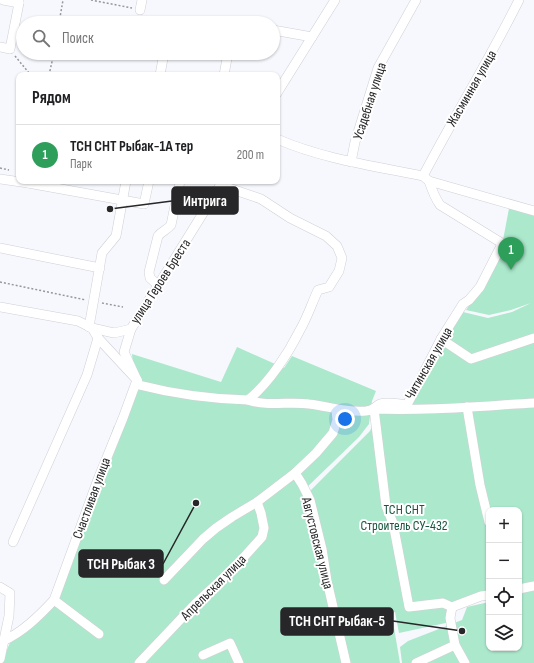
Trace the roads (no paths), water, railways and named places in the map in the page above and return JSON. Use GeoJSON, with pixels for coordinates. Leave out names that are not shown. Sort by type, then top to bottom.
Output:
{"type":"FeatureCollection","features":[{"type":"Feature","properties":{"kind":"street"},"geometry":{"type":"LineString","coordinates":[[3,0],[19,2],[16,16]]}},
{"type":"Feature","properties":{"kind":"street"},"geometry":{"type":"LineString","coordinates":[[140,10],[142,0]]}},
{"type":"Feature","properties":{"kind":"street"},"geometry":{"type":"LineString","coordinates":[[280,88],[335,0]]}},
{"type":"Feature","properties":{"kind":"street","name":"Усадебная улица"},"geometry":{"type":"LineString","coordinates":[[351,162],[378,68],[416,0]]}},
{"type":"Feature","properties":{"kind":"street","name":"Жасминная улица"},"geometry":{"type":"LineString","coordinates":[[426,178],[461,106],[485,66],[519,0]]}},
{"type":"Feature","properties":{"kind":"street"},"geometry":{"type":"LineString","coordinates":[[0,47],[10,49],[16,18]]}},
{"type":"Feature","properties":{"kind":"street"},"geometry":{"type":"LineString","coordinates":[[280,31],[312,37]]}},
{"type":"Feature","properties":{"kind":"street"},"geometry":{"type":"LineString","coordinates":[[161,72],[163,60]]}},
{"type":"Feature","properties":{"kind":"street"},"geometry":{"type":"LineString","coordinates":[[225,72],[227,60]]}},
{"type":"Feature","properties":{"kind":"street"},"geometry":{"type":"LineString","coordinates":[[280,140],[297,148],[351,162],[426,178],[534,211]]}},
{"type":"Feature","properties":{"kind":"street","name":"Читинская улица"},"geometry":{"type":"LineString","coordinates":[[136,380],[139,385],[158,390],[228,400],[248,400],[257,403],[308,403],[336,410],[366,411],[374,409],[379,404],[390,402],[407,405],[441,339],[463,304],[469,300],[480,287],[501,246],[500,242],[440,205],[434,197],[433,190],[426,178]]}},
{"type":"Feature","properties":{"kind":"street"},"geometry":{"type":"LineString","coordinates":[[0,179],[16,181]]}},
{"type":"Feature","properties":{"kind":"street"},"geometry":{"type":"LineString","coordinates":[[38,184],[144,204],[148,184]]}},
{"type":"Feature","properties":{"kind":"street"},"geometry":{"type":"LineString","coordinates":[[125,184],[116,236],[102,253],[91,328],[98,338],[136,380]]}},
{"type":"Feature","properties":{"kind":"street"},"geometry":{"type":"LineString","coordinates":[[158,285],[150,278],[149,272],[158,236],[162,231],[171,225],[179,184]]}},
{"type":"Feature","properties":{"kind":"street","name":"улица Героев Бреста"},"geometry":{"type":"LineString","coordinates":[[0,307],[78,321],[91,328],[114,333],[131,329],[221,184]]}},
{"type":"Feature","properties":{"kind":"street"},"geometry":{"type":"LineString","coordinates":[[224,184],[261,199],[290,218],[326,236],[337,246],[342,258],[339,271],[329,287],[318,290],[301,330],[281,361],[256,394],[248,400]]}},
{"type":"Feature","properties":{"kind":"street"},"geometry":{"type":"LineString","coordinates":[[0,248],[100,268]]}},
{"type":"Feature","properties":{"kind":"street"},"geometry":{"type":"LineString","coordinates":[[131,329],[124,352],[136,380]]}},
{"type":"Feature","properties":{"kind":"street"},"geometry":{"type":"LineString","coordinates":[[13,542],[87,375],[98,338]]}},
{"type":"Feature","properties":{"kind":"street"},"geometry":{"type":"LineString","coordinates":[[441,339],[471,359],[534,338]]}},
{"type":"Feature","properties":{"kind":"street","name":"Счастливая улица"},"geometry":{"type":"LineString","coordinates":[[3,641],[13,636],[41,614],[54,600],[136,380]]}},
{"type":"Feature","properties":{"kind":"street"},"geometry":{"type":"LineString","coordinates":[[486,595],[452,607],[443,603],[410,607],[393,523],[386,506],[374,409],[396,410],[534,403]]}},
{"type":"Feature","properties":{"kind":"street"},"geometry":{"type":"LineString","coordinates":[[467,407],[480,486],[486,510]]}},
{"type":"Feature","properties":{"kind":"street"},"geometry":{"type":"LineString","coordinates":[[164,580],[203,539],[216,528],[257,502],[316,453],[333,432],[337,420],[336,410]]}},
{"type":"Feature","properties":{"kind":"street","name":"Августовская улица"},"geometry":{"type":"LineString","coordinates":[[295,472],[310,500],[346,663]]}},
{"type":"Feature","properties":{"kind":"street","name":"Апрельская улица"},"geometry":{"type":"LineString","coordinates":[[139,663],[195,604],[234,568],[262,537],[264,528],[257,502]]}},
{"type":"Feature","properties":{"kind":"street"},"geometry":{"type":"LineString","coordinates":[[522,588],[534,586]]}},
{"type":"Feature","properties":{"kind":"street"},"geometry":{"type":"LineString","coordinates":[[0,587],[10,593],[9,616],[0,659]]}},
{"type":"Feature","properties":{"kind":"street"},"geometry":{"type":"LineString","coordinates":[[54,600],[99,634]]}},
{"type":"Feature","properties":{"kind":"street"},"geometry":{"type":"LineString","coordinates":[[452,607],[450,618],[455,645],[465,663]]}},
{"type":"Feature","properties":{"kind":"street"},"geometry":{"type":"LineString","coordinates":[[203,655],[230,643],[239,663]]}},
{"type":"Feature","properties":{"kind":"street"},"geometry":{"type":"LineString","coordinates":[[416,663],[455,645]]}},
{"type":"Feature","properties":{"kind":"place","name":"Интрига"},"geometry":{"type":"Point","coordinates":[110,209]}},
{"type":"Feature","properties":{"kind":"place","name":"ТСН СНТ Рыбак-1А тер"},"geometry":{"type":"Point","coordinates":[511,270]}},
{"type":"Feature","properties":{"kind":"place","name":"ТСН Рыбак 3"},"geometry":{"type":"Point","coordinates":[196,503]}},
{"type":"Feature","properties":{"kind":"place","name":"ТСН СНТ Рыбак-5"},"geometry":{"type":"Point","coordinates":[462,631]}},
{"type":"Feature","properties":{"kind":"park label","name":"ТСН СНТ Строитель СУ-432"},"geometry":{"type":"Point","coordinates":[404,518]}}]}
